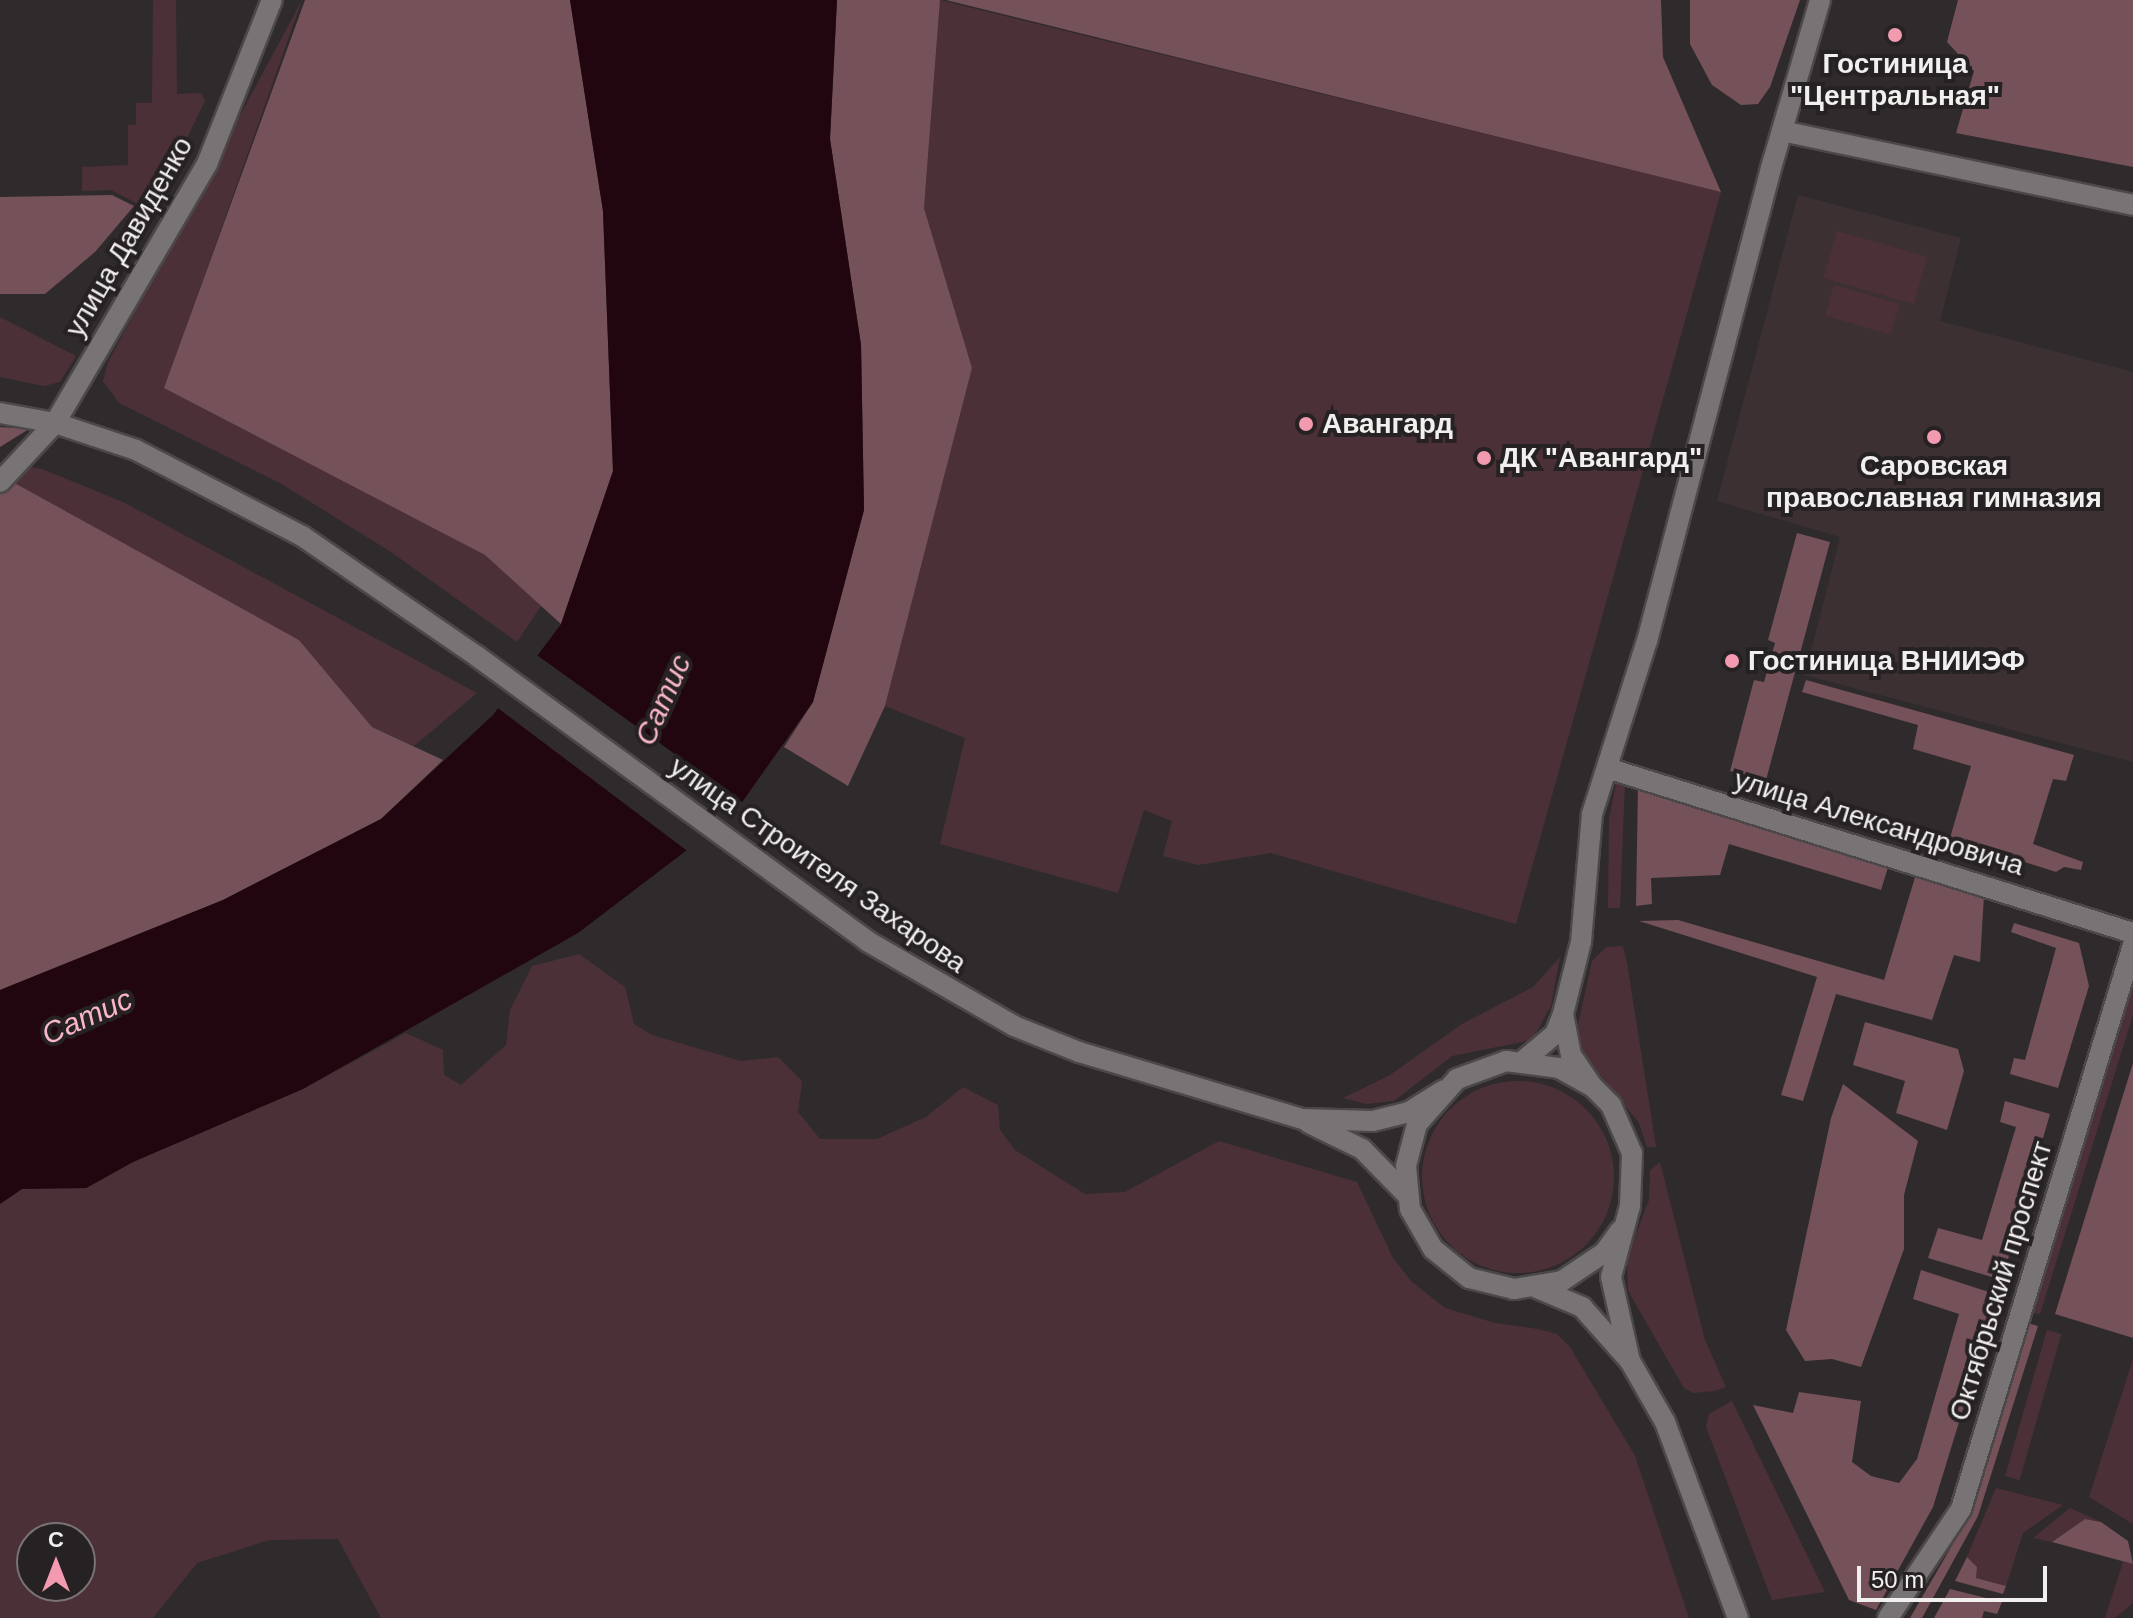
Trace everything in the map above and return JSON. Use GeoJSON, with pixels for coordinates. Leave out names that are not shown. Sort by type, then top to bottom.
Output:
{"type":"FeatureCollection","features":[{"type":"Feature","properties":{"kind":"street","name":"улица Давиденко"},"geometry":{"type":"LineString","coordinates":[[0,482],[55,423],[207,164],[272,0]]}},
{"type":"Feature","properties":{"kind":"street"},"geometry":{"type":"LineString","coordinates":[[1523,1061],[1555,1034],[1563,1014],[1581,942],[1592,814],[1647,641],[1782,131],[1818,8]]}},
{"type":"Feature","properties":{"kind":"street"},"geometry":{"type":"LineString","coordinates":[[1782,131],[2133,205]]}},
{"type":"Feature","properties":{"kind":"street","name":"улица Строителя Захарова"},"geometry":{"type":"LineString","coordinates":[[0,413],[55,423],[136,450],[219,488],[302,536],[478,657],[878,948],[1014,1026],[1079,1052],[1302,1119],[1362,1149],[1387,1170],[1410,1209]]}},
{"type":"Feature","properties":{"kind":"street","name":"улица Александровича"},"geometry":{"type":"LineString","coordinates":[[1607,768],[2133,933]]}},
{"type":"Feature","properties":{"kind":"street","name":"Октябрьский проспект"},"geometry":{"type":"LineString","coordinates":[[1888,1618],[1961,1509],[2133,945]]}},
{"type":"Feature","properties":{"kind":"street"},"geometry":{"type":"LineString","coordinates":[[1563,1014],[1571,1055],[1618,1117],[1632,1153],[1632,1193],[1620,1231],[1611,1277],[1630,1361]]}},
{"type":"Feature","properties":{"kind":"street"},"geometry":{"type":"LineString","coordinates":[[1592,1086],[1559,1068],[1523,1061],[1481,1068],[1444,1090],[1423,1115],[1409,1144],[1406,1166],[1410,1209],[1419,1230],[1449,1265],[1491,1286],[1537,1288],[1582,1307],[1630,1361],[1665,1422],[1738,1618]]}},
{"type":"Feature","properties":{"kind":"street","name":"улица Строителя Захарова"},"geometry":{"type":"LineString","coordinates":[[1302,1119],[1373,1121],[1409,1112],[1444,1090]]}},
{"type":"Feature","properties":{"kind":"street"},"geometry":{"type":"LineString","coordinates":[[1537,1288],[1585,1269],[1620,1231]]}},
{"type":"Feature","properties":{"kind":"shaded area"},"geometry":{"type":"Polygon","coordinates":[[[153,0],[176,0],[177,94],[201,93],[205,101],[165,183],[146,208],[111,190],[82,191],[82,167],[128,165],[128,125],[136,125],[136,103],[152,103],[153,0]]]}},
{"type":"Feature","properties":{"kind":"shaded area"},"geometry":{"type":"Polygon","coordinates":[[[302,0],[165,388],[485,555],[541,606],[517,642],[391,552],[280,483],[119,403],[103,381],[108,362],[302,0]]]}},
{"type":"Feature","properties":{"kind":"shaded area"},"geometry":{"type":"Polygon","coordinates":[[[305,0],[570,0],[603,211],[613,471],[561,624],[485,555],[164,388],[305,0]]]}},
{"type":"Feature","properties":{"kind":"shaded area"},"geometry":{"type":"Polygon","coordinates":[[[837,0],[940,0],[924,208],[972,368],[885,706],[848,786],[784,747],[813,702],[864,510],[861,345],[830,139],[837,0]]]}},
{"type":"Feature","properties":{"kind":"shaded area","name":"Авангард"},"geometry":{"type":"Polygon","coordinates":[[[940,0],[1721,192],[1516,924],[1271,853],[1198,865],[1163,856],[1172,821],[1144,810],[1118,893],[940,844],[965,738],[885,706],[972,368],[924,208],[940,0]]]}},
{"type":"Feature","properties":{"kind":"shaded area"},"geometry":{"type":"Polygon","coordinates":[[[946,0],[1661,0],[1663,57],[1721,192],[946,0]]]}},
{"type":"Feature","properties":{"kind":"shaded area"},"geometry":{"type":"Polygon","coordinates":[[[1690,0],[1800,0],[1770,87],[1758,104],[1741,105],[1712,85],[1690,44],[1690,0]]]}},
{"type":"Feature","properties":{"kind":"shaded area"},"geometry":{"type":"Polygon","coordinates":[[[1958,0],[2133,0],[2133,167],[1956,133],[1974,71],[1947,42],[1958,0]]]}},
{"type":"Feature","properties":{"kind":"shaded area"},"geometry":{"type":"Polygon","coordinates":[[[112,195],[134,206],[95,252],[45,294],[0,294],[0,197],[112,195]]]}},
{"type":"Feature","properties":{"kind":"shaded area","name":"Саровская православная гимназия"},"geometry":{"type":"Polygon","coordinates":[[[1798,195],[1961,238],[1940,321],[2133,372],[2133,762],[1805,675],[1840,537],[1717,501],[1798,195]]]}},
{"type":"Feature","properties":{"kind":"shaded area"},"geometry":{"type":"Polygon","coordinates":[[[1837,231],[1927,257],[1914,304],[1823,278],[1837,231]]]}},
{"type":"Feature","properties":{"kind":"shaded area"},"geometry":{"type":"Polygon","coordinates":[[[1834,285],[1899,304],[1891,335],[1825,316],[1834,285]]]}},
{"type":"Feature","properties":{"kind":"shaded area"},"geometry":{"type":"Polygon","coordinates":[[[0,317],[76,356],[60,382],[44,386],[0,377],[0,317]]]}},
{"type":"Feature","properties":{"kind":"shaded area"},"geometry":{"type":"Polygon","coordinates":[[[0,427],[29,429],[0,447],[0,427]]]}},
{"type":"Feature","properties":{"kind":"shaded area"},"geometry":{"type":"Polygon","coordinates":[[[15,464],[42,469],[123,502],[477,693],[414,746],[372,727],[299,640],[21,491],[3,478],[15,464]]]}},
{"type":"Feature","properties":{"kind":"shaded area"},"geometry":{"type":"Polygon","coordinates":[[[0,475],[299,640],[372,727],[443,760],[381,819],[223,900],[0,990],[0,475]]]}},
{"type":"Feature","properties":{"kind":"shaded area"},"geometry":{"type":"Polygon","coordinates":[[[1797,533],[1830,542],[1766,780],[1730,771],[1754,680],[1764,682],[1775,643],[1768,640],[1797,533]]]}},
{"type":"Feature","properties":{"kind":"shaded area"},"geometry":{"type":"Polygon","coordinates":[[[1806,680],[2074,755],[2066,781],[2053,779],[2033,844],[2083,862],[2081,870],[2064,867],[2056,872],[1950,838],[1971,766],[1913,749],[1918,725],[1802,692],[1806,680]]]}},
{"type":"Feature","properties":{"kind":"shaded area"},"geometry":{"type":"Polygon","coordinates":[[[1617,778],[1625,781],[1620,908],[1608,908],[1609,819],[1617,778]]]}},
{"type":"Feature","properties":{"kind":"shaded area"},"geometry":{"type":"Polygon","coordinates":[[[1638,785],[1890,861],[1881,890],[1729,844],[1720,875],[1651,878],[1652,904],[1636,906],[1638,785]]]}},
{"type":"Feature","properties":{"kind":"shaded area"},"geometry":{"type":"Polygon","coordinates":[[[1916,874],[1984,895],[1980,962],[1954,955],[1932,1020],[1836,994],[1803,1101],[1781,1095],[1817,977],[1639,921],[1678,920],[1884,980],[1916,874]]]}},
{"type":"Feature","properties":{"kind":"shaded area"},"geometry":{"type":"Polygon","coordinates":[[[2014,923],[2079,943],[2089,986],[2058,1088],[2010,1074],[2014,1058],[2025,1060],[2056,948],[2011,932],[2014,923]]]}},
{"type":"Feature","properties":{"kind":"shaded area"},"geometry":{"type":"Polygon","coordinates":[[[1623,946],[1656,1147],[1647,1147],[1639,1123],[1581,1051],[1578,1025],[1592,961],[1606,947],[1623,946]]]}},
{"type":"Feature","properties":{"kind":"shaded area"},"geometry":{"type":"Polygon","coordinates":[[[579,954],[625,987],[634,1024],[652,1035],[741,1061],[778,1057],[802,1081],[798,1112],[820,1139],[877,1139],[926,1117],[963,1087],[998,1105],[1000,1130],[1015,1150],[1085,1194],[1125,1192],[1219,1141],[1357,1182],[1393,1258],[1412,1282],[1445,1308],[1495,1323],[1557,1334],[1570,1347],[1635,1456],[1689,1618],[381,1618],[338,1539],[269,1540],[197,1563],[153,1618],[0,1618],[0,1204],[22,1189],[87,1188],[133,1162],[303,1089],[406,1033],[443,1050],[444,1075],[461,1085],[506,1045],[510,1010],[532,966],[579,954]]]}},
{"type":"Feature","properties":{"kind":"shaded area"},"geometry":{"type":"Polygon","coordinates":[[[1560,957],[1551,1006],[1532,1040],[1452,1056],[1394,1101],[1366,1104],[1343,1098],[1390,1075],[1462,1024],[1533,987],[1560,957]]]}},
{"type":"Feature","properties":{"kind":"shaded area"},"geometry":{"type":"Polygon","coordinates":[[[2133,974],[2133,1015],[2040,1314],[2029,1312],[2133,974]]]}},
{"type":"Feature","properties":{"kind":"shaded area"},"geometry":{"type":"Polygon","coordinates":[[[1865,1022],[1958,1049],[1964,1071],[1947,1130],[1896,1113],[1905,1081],[1853,1065],[1865,1022]]]}},
{"type":"Feature","properties":{"kind":"shaded area"},"geometry":{"type":"Polygon","coordinates":[[[2133,1063],[2133,1338],[2055,1314],[2133,1063]]]}},
{"type":"Feature","properties":{"kind":"shaded area"},"geometry":{"type":"Polygon","coordinates":[[[1518,1081],[1555,1089],[1586,1109],[1606,1140],[1614,1177],[1606,1214],[1586,1245],[1555,1265],[1518,1273],[1481,1265],[1450,1245],[1430,1214],[1422,1177],[1430,1140],[1450,1109],[1481,1089],[1518,1081]]]}},
{"type":"Feature","properties":{"kind":"shaded area"},"geometry":{"type":"Polygon","coordinates":[[[1843,1084],[1918,1141],[1904,1195],[1904,1249],[1861,1367],[1832,1359],[1805,1361],[1786,1330],[1831,1118],[1843,1084]]]}},
{"type":"Feature","properties":{"kind":"shaded area"},"geometry":{"type":"Polygon","coordinates":[[[2005,1101],[2050,1114],[2002,1280],[1928,1258],[1938,1228],[1982,1240],[2016,1127],[2000,1122],[2005,1101]]]}},
{"type":"Feature","properties":{"kind":"shaded area"},"geometry":{"type":"Polygon","coordinates":[[[1660,1162],[1705,1340],[1726,1387],[1715,1391],[1693,1393],[1684,1388],[1628,1291],[1627,1257],[1649,1200],[1650,1170],[1660,1162]]]}},
{"type":"Feature","properties":{"kind":"shaded area"},"geometry":{"type":"Polygon","coordinates":[[[1921,1270],[1998,1295],[1933,1507],[1876,1610],[1849,1600],[1753,1405],[1793,1413],[1799,1392],[1861,1401],[1852,1462],[1871,1476],[1899,1483],[1917,1459],[1959,1314],[1913,1299],[1921,1270]]]}},
{"type":"Feature","properties":{"kind":"shaded area"},"geometry":{"type":"Polygon","coordinates":[[[2027,1323],[2038,1326],[1978,1516],[1922,1618],[1910,1618],[1969,1516],[2027,1323]]]}},
{"type":"Feature","properties":{"kind":"shaded area"},"geometry":{"type":"Polygon","coordinates":[[[2047,1330],[2061,1334],[2020,1480],[2005,1476],[2047,1330]]]}},
{"type":"Feature","properties":{"kind":"shaded area"},"geometry":{"type":"Polygon","coordinates":[[[2133,1359],[2133,1524],[2089,1497],[2133,1359]]]}},
{"type":"Feature","properties":{"kind":"shaded area"},"geometry":{"type":"Polygon","coordinates":[[[1732,1401],[1825,1592],[1772,1600],[1706,1427],[1709,1414],[1732,1401]]]}},
{"type":"Feature","properties":{"kind":"shaded area"},"geometry":{"type":"Polygon","coordinates":[[[1996,1488],[2063,1505],[2023,1533],[2006,1586],[1976,1578],[1977,1567],[1967,1557],[1996,1488]]]}},
{"type":"Feature","properties":{"kind":"shaded area"},"geometry":{"type":"Polygon","coordinates":[[[2070,1508],[2101,1522],[2085,1519],[2052,1542],[2033,1538],[2070,1508]]]}},
{"type":"Feature","properties":{"kind":"shaded area"},"geometry":{"type":"Polygon","coordinates":[[[2085,1519],[2101,1522],[2128,1541],[2133,1564],[2052,1542],[2085,1519]]]}},
{"type":"Feature","properties":{"kind":"shaded area"},"geometry":{"type":"Polygon","coordinates":[[[1967,1557],[1977,1567],[1976,1578],[2006,1586],[2003,1594],[1955,1581],[1967,1557]]]}},
{"type":"Feature","properties":{"kind":"shaded area"},"geometry":{"type":"Polygon","coordinates":[[[2123,1562],[2133,1564],[2133,1603],[2115,1618],[2105,1618],[2123,1562]]]}},
{"type":"Feature","properties":{"kind":"shaded area"},"geometry":{"type":"Polygon","coordinates":[[[1950,1589],[2002,1602],[1997,1614],[1984,1611],[1982,1618],[1934,1618],[1950,1589]]]}},
{"type":"Feature","properties":{"kind":"water","name":"Сатис"},"geometry":{"type":"Polygon","coordinates":[[[570,0],[837,0],[830,139],[861,345],[864,510],[813,702],[733,815],[578,933],[303,1089],[133,1162],[86,1188],[22,1189],[0,1204],[0,990],[223,900],[381,819],[493,715],[561,624],[613,471],[603,211],[570,0]]]}},
{"type":"Feature","properties":{"kind":"pier"},"geometry":{"type":"Polygon","coordinates":[[[534,653],[746,805],[736,818],[690,853],[495,706],[534,653]]]}},
{"type":"Feature","properties":{"kind":"place","name":"Гостиница \"Центральная\""},"geometry":{"type":"Point","coordinates":[1895,35]}},
{"type":"Feature","properties":{"kind":"place","name":"Авангард"},"geometry":{"type":"Point","coordinates":[1306,424]}},
{"type":"Feature","properties":{"kind":"place","name":"Саровская православная гимназия"},"geometry":{"type":"Point","coordinates":[1934,437]}},
{"type":"Feature","properties":{"kind":"place","name":"ДК \"Авангард\""},"geometry":{"type":"Point","coordinates":[1484,458]}},
{"type":"Feature","properties":{"kind":"place","name":"Гостиница ВНИИЭФ"},"geometry":{"type":"Point","coordinates":[1732,661]}}]}
